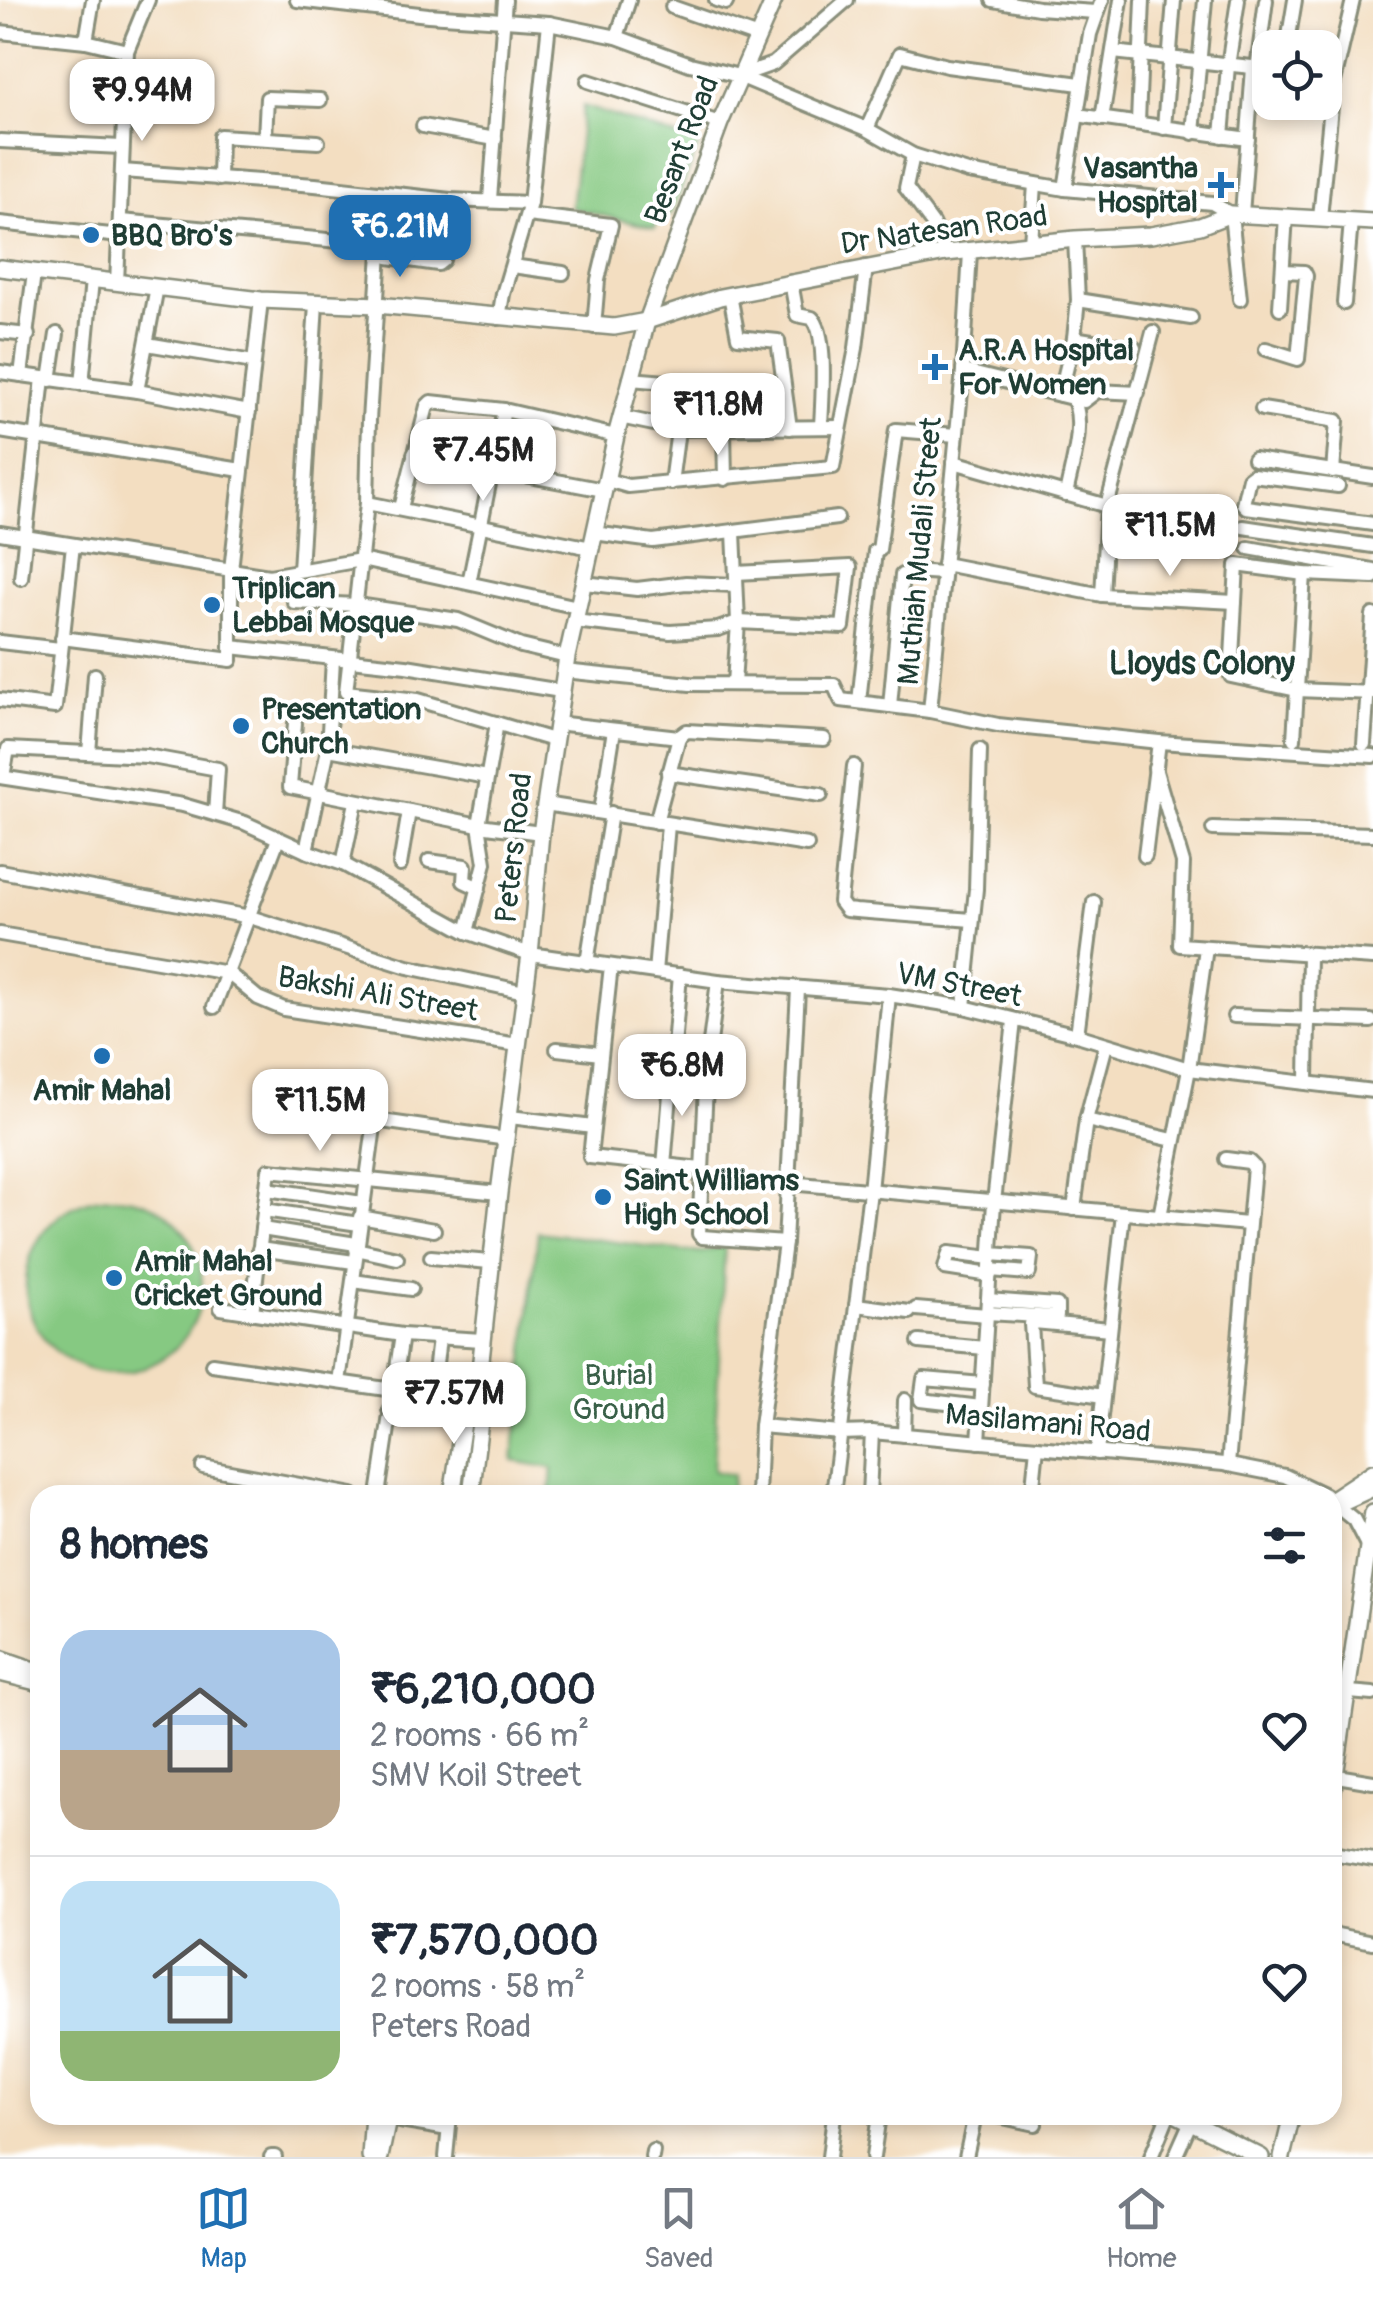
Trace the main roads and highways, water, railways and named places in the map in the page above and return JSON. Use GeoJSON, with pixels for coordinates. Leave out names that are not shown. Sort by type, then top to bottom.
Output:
{"type":"FeatureCollection","features":[{"type":"Feature","properties":{"kind":"main road","name":"Besant Road"},"geometry":{"type":"LineString","coordinates":[[647,322],[720,123],[774,0]]}},
{"type":"Feature","properties":{"kind":"main road","name":"Dr Natesan Road"},"geometry":{"type":"LineString","coordinates":[[0,268],[261,300],[377,305],[594,327],[647,322],[730,295],[866,267],[1075,238],[1151,235],[1200,226],[1236,214],[1373,222]]}},
{"type":"Feature","properties":{"kind":"main road","name":"Peters Road"},"geometry":{"type":"LineString","coordinates":[[472,1485],[482,1405],[478,1388],[490,1262],[561,691],[620,417],[647,322]]}},
{"type":"Feature","properties":{"kind":"main road","name":"Peters Road"},"geometry":{"type":"LineString","coordinates":[[454,1485],[468,1422],[466,1403],[478,1388]]}},
{"type":"Feature","properties":{"kind":"main road"},"geometry":{"type":"LineString","coordinates":[[464,1485],[468,1422]]}},
{"type":"Feature","properties":{"kind":"main road"},"geometry":{"type":"LineString","coordinates":[[1342,1495],[1373,1472]]}},
{"type":"Feature","properties":{"kind":"main road"},"geometry":{"type":"LineString","coordinates":[[1342,1499],[1373,1488]]}},
{"type":"Feature","properties":{"kind":"main road"},"geometry":{"type":"LineString","coordinates":[[1342,1741],[1366,1606],[1367,1545],[1373,1512]]}},
{"type":"Feature","properties":{"kind":"main road"},"geometry":{"type":"LineString","coordinates":[[0,1658],[30,1668]]}},
{"type":"Feature","properties":{"kind":"main road"},"geometry":{"type":"LineString","coordinates":[[0,1673],[30,1680]]}},
{"type":"Feature","properties":{"kind":"main road"},"geometry":{"type":"LineString","coordinates":[[1198,2125],[1261,2157]]}},
{"type":"Feature","properties":{"kind":"main road"},"geometry":{"type":"LineString","coordinates":[[1282,2157],[1290,2125]]}},
{"type":"Feature","properties":{"kind":"place","name":"Vasantha Hospital"},"geometry":{"type":"Point","coordinates":[1221,185]}},
{"type":"Feature","properties":{"kind":"place","name":"BBQ Bro's"},"geometry":{"type":"Point","coordinates":[91,235]}},
{"type":"Feature","properties":{"kind":"place","name":"A.R.A Hospital For Women"},"geometry":{"type":"Point","coordinates":[935,367]}},
{"type":"Feature","properties":{"kind":"place","name":"Triplican Lebbai Mosque"},"geometry":{"type":"Point","coordinates":[212,605]}},
{"type":"Feature","properties":{"kind":"place","name":"Presentation Church"},"geometry":{"type":"Point","coordinates":[241,726]}},
{"type":"Feature","properties":{"kind":"place","name":"Amir Mahal"},"geometry":{"type":"Point","coordinates":[102,1056]}},
{"type":"Feature","properties":{"kind":"place","name":"Saint Williams High School"},"geometry":{"type":"Point","coordinates":[603,1197]}},
{"type":"Feature","properties":{"kind":"place","name":"Amir Mahal Cricket Ground"},"geometry":{"type":"Point","coordinates":[114,1278]}},
{"type":"Feature","properties":{"kind":"district","name":"Lloyds Colony"},"geometry":{"type":"Point","coordinates":[1202,664]}},
{"type":"Feature","properties":{"kind":"park label","name":"Burial Ground"},"geometry":{"type":"Point","coordinates":[619,1392]}}]}
